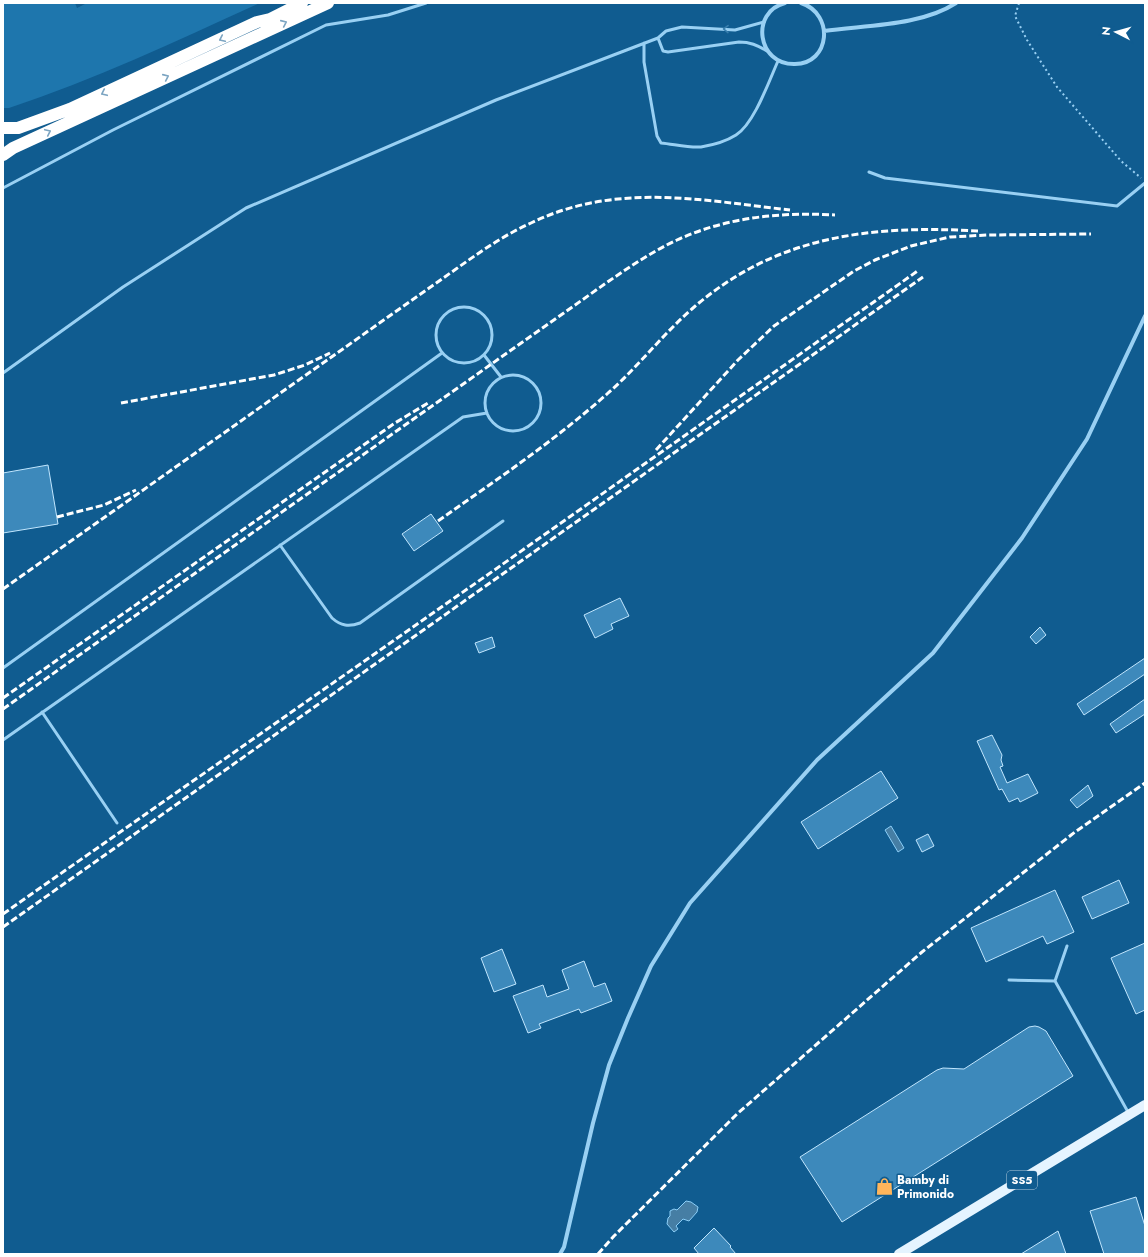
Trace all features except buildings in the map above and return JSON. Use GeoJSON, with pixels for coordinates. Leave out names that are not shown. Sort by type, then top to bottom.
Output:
{"type":"FeatureCollection","features":[{"type":"Feature","properties":{"kind":"highway"},"geometry":{"type":"LineString","coordinates":[[257,22],[268,13],[288,3]]}},
{"type":"Feature","properties":{"kind":"highway"},"geometry":{"type":"LineString","coordinates":[[3,136],[10,135],[18,128],[86,102],[257,22],[270,19],[302,3]]}},
{"type":"Feature","properties":{"kind":"highway"},"geometry":{"type":"LineString","coordinates":[[6,151],[328,3]]}},
{"type":"Feature","properties":{"kind":"highway"},"geometry":{"type":"LineString","coordinates":[[3,128],[18,128]]}},
{"type":"Feature","properties":{"kind":"main road","name":"SS5"},"geometry":{"type":"LineString","coordinates":[[905,1252],[1145,1104]]}},
{"type":"Feature","properties":{"kind":"street"},"geometry":{"type":"LineString","coordinates":[[785,3],[774,8],[768,14],[764,22],[762,37],[767,51],[778,61],[787,64],[806,62],[814,57],[824,40],[822,20],[816,11],[807,4],[801,3]]}},
{"type":"Feature","properties":{"kind":"street"},"geometry":{"type":"LineString","coordinates":[[824,31],[920,18],[939,12],[956,3]]}},
{"type":"Feature","properties":{"kind":"street"},"geometry":{"type":"LineString","coordinates":[[560,1254],[564,1247],[593,1123],[609,1065],[651,966],[690,903],[817,760],[933,653],[1022,538],[1087,439],[1145,316]]}},
{"type":"Feature","properties":{"kind":"lane"},"geometry":{"type":"LineString","coordinates":[[3,188],[113,130],[326,25],[388,15],[426,3]]}},
{"type":"Feature","properties":{"kind":"lane"},"geometry":{"type":"LineString","coordinates":[[3,373],[123,287],[246,208],[496,100],[658,38],[666,31],[682,27],[735,30],[764,22]]}},
{"type":"Feature","properties":{"kind":"lane"},"geometry":{"type":"LineString","coordinates":[[658,38],[663,50],[668,52],[739,42],[748,42],[767,51]]}},
{"type":"Feature","properties":{"kind":"lane"},"geometry":{"type":"LineString","coordinates":[[644,43],[644,62],[656,136],[661,143],[699,147],[717,144],[737,135],[747,125],[756,109],[778,61]]}},
{"type":"Feature","properties":{"kind":"lane"},"geometry":{"type":"LineString","coordinates":[[869,172],[885,178],[1117,206],[1145,182]]}},
{"type":"Feature","properties":{"kind":"lane"},"geometry":{"type":"LineString","coordinates":[[465,306],[474,308],[482,313],[488,320],[492,338],[491,343],[484,355],[472,362],[458,363],[449,359],[442,353],[437,345],[436,336],[437,327],[441,318],[447,312],[465,306]]}},
{"type":"Feature","properties":{"kind":"lane"},"geometry":{"type":"LineString","coordinates":[[3,668],[442,353]]}},
{"type":"Feature","properties":{"kind":"lane"},"geometry":{"type":"LineString","coordinates":[[484,355],[501,377]]}},
{"type":"Feature","properties":{"kind":"lane"},"geometry":{"type":"LineString","coordinates":[[509,374],[527,378],[534,383],[539,391],[541,409],[538,417],[528,426],[515,431],[506,430],[491,420],[487,413],[485,404],[489,388],[501,377],[509,374]]}},
{"type":"Feature","properties":{"kind":"lane"},"geometry":{"type":"LineString","coordinates":[[3,740],[463,418],[487,413]]}},
{"type":"Feature","properties":{"kind":"lane"},"geometry":{"type":"LineString","coordinates":[[280,545],[332,618],[342,625],[349,626],[360,623],[503,521]]}},
{"type":"Feature","properties":{"kind":"lane"},"geometry":{"type":"LineString","coordinates":[[42,712],[117,823]]}},
{"type":"Feature","properties":{"kind":"lane"},"geometry":{"type":"LineString","coordinates":[[1067,946],[1055,981],[1129,1114]]}},
{"type":"Feature","properties":{"kind":"lane"},"geometry":{"type":"LineString","coordinates":[[1009,980],[1055,981]]}},
{"type":"Feature","properties":{"kind":"path"},"geometry":{"type":"LineString","coordinates":[[1018,3],[1015,16],[1027,40],[1057,87],[1121,161],[1145,182]]}},
{"type":"Feature","properties":{"kind":"shaded area"},"geometry":{"type":"Polygon","coordinates":[[[3,3],[75,3],[77,8],[87,3],[260,3],[105,72],[41,97],[9,108],[3,108],[3,3]]]}},
{"type":"Feature","properties":{"kind":"shaded area"},"geometry":{"type":"Polygon","coordinates":[[[891,826],[904,848],[898,852],[885,830],[891,826]]]}},
{"type":"Feature","properties":{"kind":"shaded area"},"geometry":{"type":"Polygon","coordinates":[[[686,1201],[691,1202],[698,1207],[697,1212],[689,1221],[683,1219],[676,1226],[678,1229],[674,1232],[667,1224],[670,1211],[674,1209],[677,1210],[686,1201]]]}},
{"type":"Feature","properties":{"kind":"railway"},"geometry":{"type":"LineString","coordinates":[[3,589],[474,256],[502,238],[531,223],[563,210],[595,202],[627,198],[659,197],[691,199],[790,210]]}},
{"type":"Feature","properties":{"kind":"railway"},"geometry":{"type":"LineString","coordinates":[[3,709],[634,264],[677,240],[696,232],[735,221],[795,214],[835,215]]}},
{"type":"Feature","properties":{"kind":"railway"},"geometry":{"type":"LineString","coordinates":[[438,521],[524,460],[566,428],[618,384],[693,308],[725,283],[758,264],[792,250],[827,240],[863,233],[900,230],[978,231]]}},
{"type":"Feature","properties":{"kind":"railway"},"geometry":{"type":"LineString","coordinates":[[656,450],[738,360],[774,326],[854,271],[875,260],[911,246],[950,237],[1091,234]]}},
{"type":"Feature","properties":{"kind":"railway"},"geometry":{"type":"LineString","coordinates":[[3,914],[493,571],[919,270]]}},
{"type":"Feature","properties":{"kind":"railway"},"geometry":{"type":"LineString","coordinates":[[3,927],[923,277]]}},
{"type":"Feature","properties":{"kind":"railway"},"geometry":{"type":"LineString","coordinates":[[121,403],[274,375],[305,365],[330,353]]}},
{"type":"Feature","properties":{"kind":"railway"},"geometry":{"type":"LineString","coordinates":[[3,698],[395,423],[428,403]]}},
{"type":"Feature","properties":{"kind":"railway"},"geometry":{"type":"LineString","coordinates":[[57,517],[104,505],[136,490]]}},
{"type":"Feature","properties":{"kind":"railway"},"geometry":{"type":"LineString","coordinates":[[598,1254],[614,1236],[737,1114],[922,952],[1075,832],[1145,783]]}},
{"type":"Feature","properties":{"kind":"place","name":"Bamby di Primonido"},"geometry":{"type":"Point","coordinates":[884,1187]}}]}
